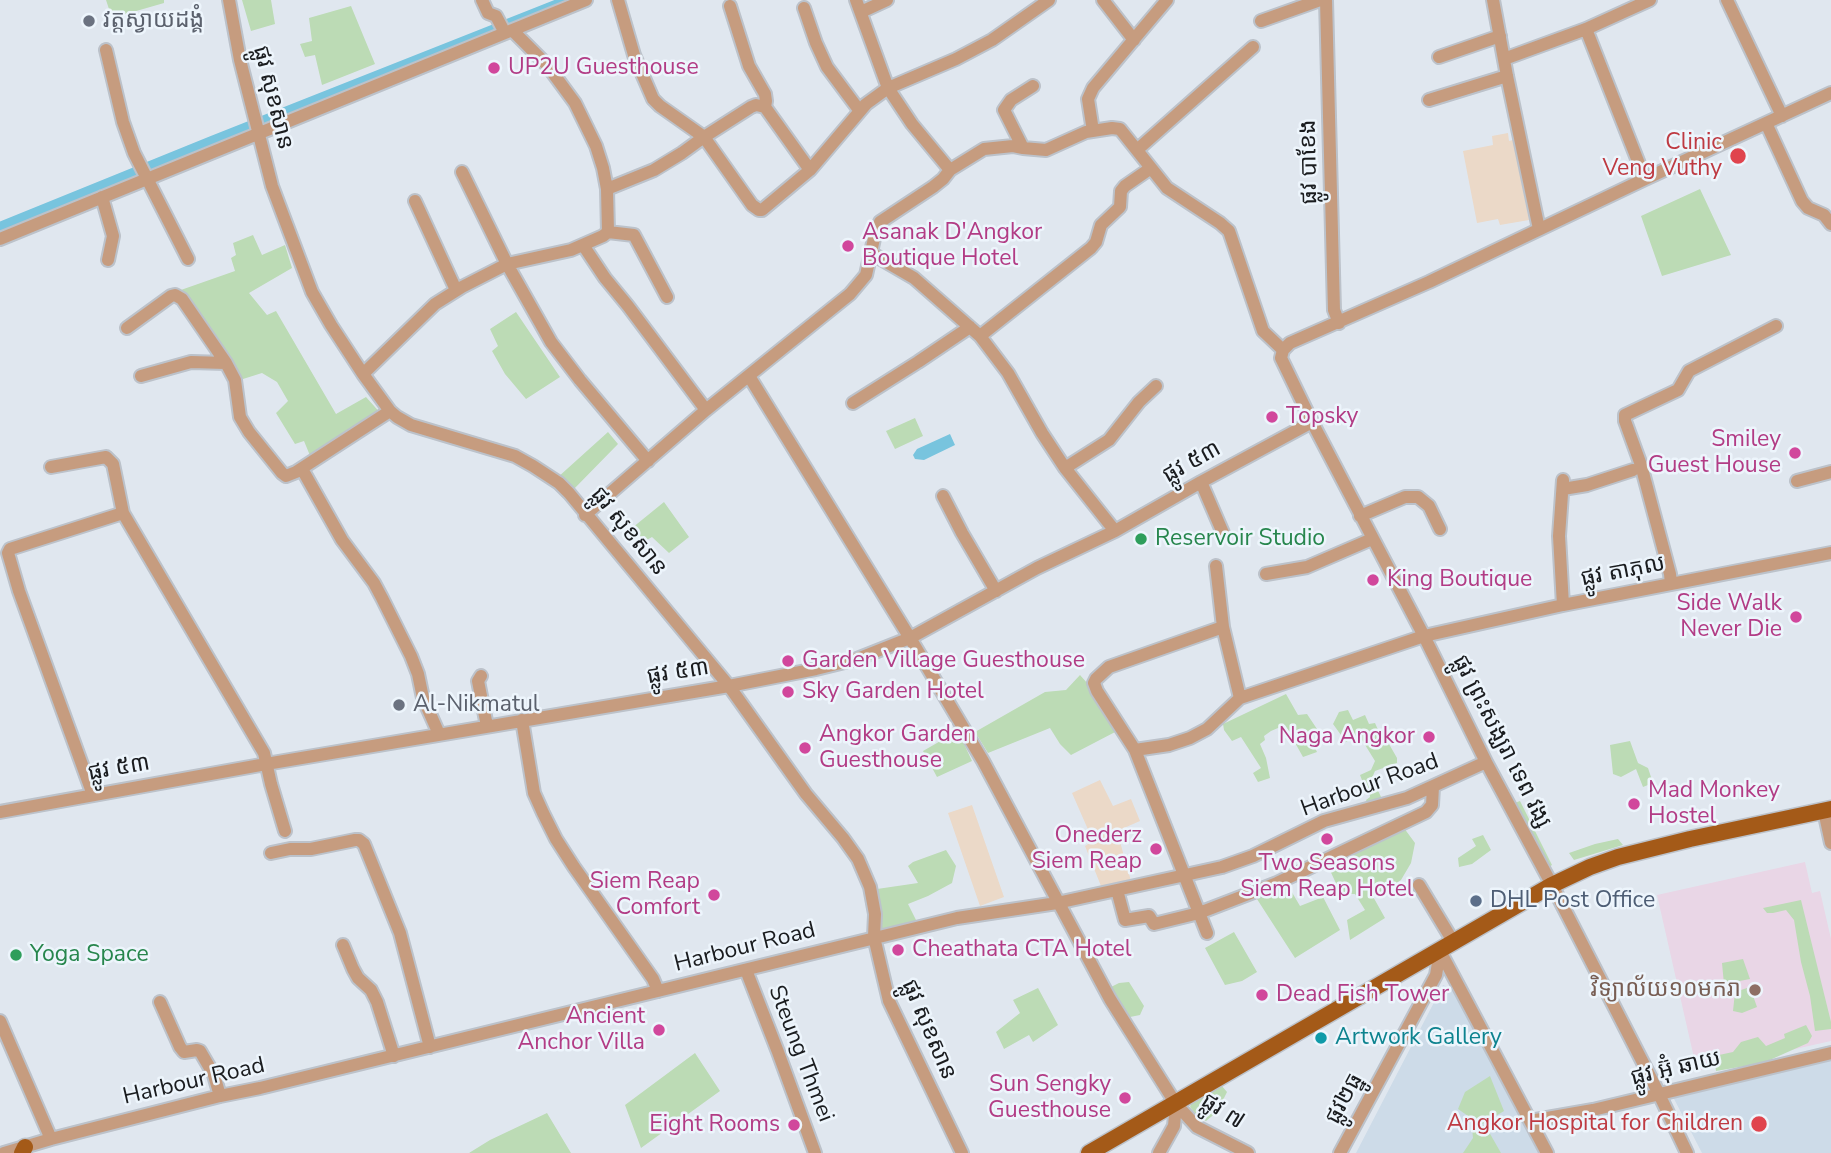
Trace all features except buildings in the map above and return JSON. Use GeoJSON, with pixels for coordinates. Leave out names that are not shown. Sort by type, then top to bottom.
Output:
{"type":"FeatureCollection","features":[{"type":"Feature","properties":{"kind":"main road"},"geometry":{"type":"LineString","coordinates":[[1089,1153],[1552,886],[1590,867],[1690,839],[1827,810]]}},
{"type":"Feature","properties":{"kind":"street","name":"ផ្លូវ សុខសាន"},"geometry":{"type":"LineString","coordinates":[[229,0],[240,60],[272,186],[312,292],[363,374],[390,411],[411,425],[501,451],[533,466],[559,483],[729,686],[806,794],[858,859],[870,887],[875,914],[874,937],[889,1001],[962,1153]]}},
{"type":"Feature","properties":{"kind":"street"},"geometry":{"type":"LineString","coordinates":[[482,0],[488,13],[496,16],[504,28],[547,65],[575,103],[596,146],[603,168],[607,189],[608,232]]}},
{"type":"Feature","properties":{"kind":"street"},"geometry":{"type":"LineString","coordinates":[[0,239],[102,197],[144,173],[504,28],[586,0]]}},
{"type":"Feature","properties":{"kind":"street"},"geometry":{"type":"LineString","coordinates":[[618,0],[634,55],[653,99],[704,137],[752,205],[759,210],[765,209],[810,170],[859,110],[888,88],[956,59],[992,40],[1049,0]]}},
{"type":"Feature","properties":{"kind":"street"},"geometry":{"type":"LineString","coordinates":[[887,0],[859,6],[888,88],[912,124],[950,170]]}},
{"type":"Feature","properties":{"kind":"street"},"geometry":{"type":"LineString","coordinates":[[1103,0],[1133,40]]}},
{"type":"Feature","properties":{"kind":"street"},"geometry":{"type":"LineString","coordinates":[[1093,131],[1088,99],[1093,88],[1167,0]]}},
{"type":"Feature","properties":{"kind":"street"},"geometry":{"type":"LineString","coordinates":[[1261,21],[1320,0]]}},
{"type":"Feature","properties":{"kind":"street","name":"ផ្លូវ បាខែង"},"geometry":{"type":"LineString","coordinates":[[1326,0],[1334,310],[1339,323]]}},
{"type":"Feature","properties":{"kind":"street"},"geometry":{"type":"LineString","coordinates":[[1493,0],[1539,229]]}},
{"type":"Feature","properties":{"kind":"street"},"geometry":{"type":"LineString","coordinates":[[1504,59],[1586,29],[1628,5],[1650,0]]}},
{"type":"Feature","properties":{"kind":"street"},"geometry":{"type":"LineString","coordinates":[[1727,0],[1782,116]]}},
{"type":"Feature","properties":{"kind":"street"},"geometry":{"type":"LineString","coordinates":[[730,5],[749,66],[765,94],[765,107]]}},
{"type":"Feature","properties":{"kind":"street"},"geometry":{"type":"LineString","coordinates":[[804,8],[827,67],[859,110]]}},
{"type":"Feature","properties":{"kind":"street"},"geometry":{"type":"LineString","coordinates":[[1586,29],[1645,179]]}},
{"type":"Feature","properties":{"kind":"street"},"geometry":{"type":"LineString","coordinates":[[1439,57],[1500,36]]}},
{"type":"Feature","properties":{"kind":"street"},"geometry":{"type":"LineString","coordinates":[[1137,150],[1253,47]]}},
{"type":"Feature","properties":{"kind":"street"},"geometry":{"type":"LineString","coordinates":[[106,50],[123,122],[144,173],[188,259]]}},
{"type":"Feature","properties":{"kind":"street"},"geometry":{"type":"LineString","coordinates":[[1429,100],[1507,76]]}},
{"type":"Feature","properties":{"kind":"street"},"geometry":{"type":"LineString","coordinates":[[1023,148],[1004,110],[1011,100],[1032,86]]}},
{"type":"Feature","properties":{"kind":"street"},"geometry":{"type":"LineString","coordinates":[[585,514],[706,410],[850,294],[866,275],[880,222],[933,187],[950,170],[984,149],[1013,146],[1046,150],[1079,134],[1114,127],[1123,132],[1173,193],[1226,228],[1263,331],[1283,350],[1290,343],[1339,323],[1827,95],[1831,108]]}},
{"type":"Feature","properties":{"kind":"street"},"geometry":{"type":"LineString","coordinates":[[607,189],[654,170],[756,105],[765,107],[810,170]]}},
{"type":"Feature","properties":{"kind":"street"},"geometry":{"type":"LineString","coordinates":[[1766,123],[1802,201],[1808,208],[1824,215],[1831,224]]}},
{"type":"Feature","properties":{"kind":"street"},"geometry":{"type":"LineString","coordinates":[[852,403],[975,331],[1091,248],[1096,243],[1101,225],[1120,207],[1121,191],[1151,168]]}},
{"type":"Feature","properties":{"kind":"street"},"geometry":{"type":"LineString","coordinates":[[462,172],[532,310],[565,361],[648,461]]}},
{"type":"Feature","properties":{"kind":"street"},"geometry":{"type":"LineString","coordinates":[[102,197],[113,236],[108,260]]}},
{"type":"Feature","properties":{"kind":"street"},"geometry":{"type":"LineString","coordinates":[[415,201],[456,290]]}},
{"type":"Feature","properties":{"kind":"street"},"geometry":{"type":"LineString","coordinates":[[363,374],[435,304],[456,290],[507,264],[557,254],[608,232],[634,235],[667,297]]}},
{"type":"Feature","properties":{"kind":"street"},"geometry":{"type":"LineString","coordinates":[[583,245],[706,410]]}},
{"type":"Feature","properties":{"kind":"street"},"geometry":{"type":"LineString","coordinates":[[871,253],[914,278],[975,331],[1008,373],[1065,468],[1115,531]]}},
{"type":"Feature","properties":{"kind":"street"},"geometry":{"type":"LineString","coordinates":[[127,328],[171,296],[179,297],[235,380],[240,417],[282,473],[289,475],[302,469],[390,411]]}},
{"type":"Feature","properties":{"kind":"street"},"geometry":{"type":"LineString","coordinates":[[1671,584],[1641,465],[1625,415],[1678,390],[1686,374],[1692,369],[1776,326]]}},
{"type":"Feature","properties":{"kind":"street","name":"ផ្លូវ ព្រះសង្ឃរា ទេព វង្ស"},"geometry":{"type":"LineString","coordinates":[[1283,350],[1281,358],[1312,422],[1687,1153]]}},
{"type":"Feature","properties":{"kind":"street"},"geometry":{"type":"LineString","coordinates":[[141,376],[191,362],[226,363]]}},
{"type":"Feature","properties":{"kind":"street","name":"ផ្លូវ ៧"},"geometry":{"type":"LineString","coordinates":[[749,376],[983,761],[1110,999],[1175,1104],[1197,1127],[1248,1153]]}},
{"type":"Feature","properties":{"kind":"street"},"geometry":{"type":"LineString","coordinates":[[1065,468],[1108,440],[1156,386]]}},
{"type":"Feature","properties":{"kind":"street","name":"ផ្លូវ ៥៣"},"geometry":{"type":"LineString","coordinates":[[0,812],[93,795],[268,773],[439,734],[729,686],[857,659],[910,638],[1037,568],[1115,531],[1312,422]]}},
{"type":"Feature","properties":{"kind":"street"},"geometry":{"type":"LineString","coordinates":[[51,467],[106,457],[110,459],[123,513],[264,753],[285,831]]}},
{"type":"Feature","properties":{"kind":"street"},"geometry":{"type":"LineString","coordinates":[[302,469],[342,540],[382,598],[411,656],[423,698],[439,734]]}},
{"type":"Feature","properties":{"kind":"street"},"geometry":{"type":"LineString","coordinates":[[1563,605],[1559,536],[1563,485],[1587,485],[1633,471]]}},
{"type":"Feature","properties":{"kind":"street"},"geometry":{"type":"LineString","coordinates":[[1797,481],[1831,472]]}},
{"type":"Feature","properties":{"kind":"street"},"geometry":{"type":"LineString","coordinates":[[1201,482],[1223,533]]}},
{"type":"Feature","properties":{"kind":"street"},"geometry":{"type":"LineString","coordinates":[[943,496],[996,590]]}},
{"type":"Feature","properties":{"kind":"street"},"geometry":{"type":"LineString","coordinates":[[1360,516],[1405,497],[1418,497],[1429,506],[1440,529]]}},
{"type":"Feature","properties":{"kind":"street"},"geometry":{"type":"LineString","coordinates":[[93,795],[23,603],[8,553],[10,549],[123,513]]}},
{"type":"Feature","properties":{"kind":"street"},"geometry":{"type":"LineString","coordinates":[[1266,574],[1307,567],[1372,539]]}},
{"type":"Feature","properties":{"kind":"street","name":"ផ្លូវ តាភុល"},"geometry":{"type":"LineString","coordinates":[[1240,698],[1424,636],[1563,605],[1831,553]]}},
{"type":"Feature","properties":{"kind":"street"},"geometry":{"type":"LineString","coordinates":[[1135,750],[1169,745],[1190,738],[1207,729],[1240,698],[1223,627],[1216,566]]}},
{"type":"Feature","properties":{"kind":"street"},"geometry":{"type":"LineString","coordinates":[[1207,933],[1135,750],[1094,683],[1109,667],[1223,627]]}},
{"type":"Feature","properties":{"kind":"street"},"geometry":{"type":"LineString","coordinates":[[481,676],[478,681],[487,726]]}},
{"type":"Feature","properties":{"kind":"street"},"geometry":{"type":"LineString","coordinates":[[522,720],[534,793],[542,813],[556,839],[653,979],[658,991]]}},
{"type":"Feature","properties":{"kind":"street","name":"Harbour Road"},"geometry":{"type":"LineString","coordinates":[[4,1153],[24,1150],[51,1139],[220,1096],[874,937],[978,913],[1058,903],[1236,863],[1324,821],[1407,799],[1486,762]]}},
{"type":"Feature","properties":{"kind":"street"},"geometry":{"type":"LineString","coordinates":[[1117,890],[1125,919],[1149,916],[1154,924],[1199,913],[1277,883],[1426,812],[1432,805],[1433,787]]}},
{"type":"Feature","properties":{"kind":"street"},"geometry":{"type":"LineString","coordinates":[[1827,810],[1831,843]]}},
{"type":"Feature","properties":{"kind":"street"},"geometry":{"type":"LineString","coordinates":[[271,853],[310,849],[355,839],[364,844],[400,933],[430,1047]]}},
{"type":"Feature","properties":{"kind":"street"},"geometry":{"type":"LineString","coordinates":[[1419,885],[1447,947],[1455,978],[1547,1153]]}},
{"type":"Feature","properties":{"kind":"street"},"geometry":{"type":"LineString","coordinates":[[343,945],[358,978],[371,990],[377,1002],[394,1055]]}},
{"type":"Feature","properties":{"kind":"street","name":"ផ្លូវ២ធ្នូ"},"geometry":{"type":"LineString","coordinates":[[1340,1153],[1436,975],[1447,947]]}},
{"type":"Feature","properties":{"kind":"street","name":"Steung Thmei"},"geometry":{"type":"LineString","coordinates":[[746,970],[815,1153]]}},
{"type":"Feature","properties":{"kind":"street"},"geometry":{"type":"LineString","coordinates":[[1436,975],[1445,973],[1455,978]]}},
{"type":"Feature","properties":{"kind":"street"},"geometry":{"type":"LineString","coordinates":[[160,1002],[182,1051],[200,1051],[214,1075],[220,1096]]}},
{"type":"Feature","properties":{"kind":"street"},"geometry":{"type":"LineString","coordinates":[[0,1021],[51,1139]]}},
{"type":"Feature","properties":{"kind":"street","name":"ផ្លូវ អ៊ុំ ឆាយ"},"geometry":{"type":"LineString","coordinates":[[1530,1121],[1593,1110],[1831,1054]]}},
{"type":"Feature","properties":{"kind":"street"},"geometry":{"type":"LineString","coordinates":[[1159,1153],[1174,1126],[1175,1104]]}},
{"type":"Feature","properties":{"kind":"shaded area"},"geometry":{"type":"Polygon","coordinates":[[[1508,133],[1509,141],[1513,140],[1529,220],[1500,225],[1498,219],[1477,223],[1463,151],[1493,145],[1492,136],[1508,133]]]}},
{"type":"Feature","properties":{"kind":"shaded area"},"geometry":{"type":"Polygon","coordinates":[[[1100,780],[1113,806],[1131,799],[1140,821],[1117,831],[1131,881],[1101,886],[1085,846],[1093,841],[1072,793],[1100,780]]]}},
{"type":"Feature","properties":{"kind":"shaded area"},"geometry":{"type":"Polygon","coordinates":[[[972,805],[1004,897],[980,906],[948,813],[972,805]]]}},
{"type":"Feature","properties":{"kind":"shaded area","name":"វិទ្យាល័យ១០មករា"},"geometry":{"type":"Polygon","coordinates":[[[1805,862],[1812,893],[1820,891],[1831,939],[1831,1041],[1697,1071],[1657,895],[1805,862]]]}},
{"type":"Feature","properties":{"kind":"shaded area"},"geometry":{"type":"Polygon","coordinates":[[[1443,985],[1458,992],[1541,1153],[1356,1153],[1443,985]]]}},
{"type":"Feature","properties":{"kind":"shaded area","name":"Angkor Hospital for Children"},"geometry":{"type":"Polygon","coordinates":[[[1831,1057],[1831,1153],[1702,1153],[1672,1095],[1831,1057]]]}},
{"type":"Feature","properties":{"kind":"green space"},"geometry":{"type":"Polygon","coordinates":[[[106,0],[164,0],[164,3],[112,18],[106,0]]]}},
{"type":"Feature","properties":{"kind":"green space"},"geometry":{"type":"Polygon","coordinates":[[[242,0],[271,0],[275,24],[251,31],[242,0]]]}},
{"type":"Feature","properties":{"kind":"green space"},"geometry":{"type":"Polygon","coordinates":[[[351,6],[375,64],[322,85],[315,55],[305,57],[300,44],[312,41],[309,18],[351,6]]]}},
{"type":"Feature","properties":{"kind":"green space"},"geometry":{"type":"Polygon","coordinates":[[[1700,189],[1731,255],[1662,276],[1641,216],[1700,189]]]}},
{"type":"Feature","properties":{"kind":"green space"},"geometry":{"type":"Polygon","coordinates":[[[253,235],[262,255],[285,245],[292,268],[249,293],[267,315],[276,311],[336,414],[366,397],[383,416],[311,458],[304,441],[295,444],[276,413],[288,401],[277,382],[262,373],[243,379],[178,291],[235,271],[231,258],[236,255],[233,243],[253,235]]]}},
{"type":"Feature","properties":{"kind":"green space"},"geometry":{"type":"Polygon","coordinates":[[[516,312],[560,377],[526,399],[505,374],[492,351],[498,346],[490,329],[516,312]]]}},
{"type":"Feature","properties":{"kind":"green space"},"geometry":{"type":"Polygon","coordinates":[[[915,418],[923,436],[895,449],[886,431],[915,418]]]}},
{"type":"Feature","properties":{"kind":"green space"},"geometry":{"type":"Polygon","coordinates":[[[608,432],[618,444],[572,491],[557,478],[608,432]]]}},
{"type":"Feature","properties":{"kind":"green space"},"geometry":{"type":"Polygon","coordinates":[[[664,502],[689,537],[669,553],[652,537],[645,541],[632,528],[664,502]]]}},
{"type":"Feature","properties":{"kind":"green space"},"geometry":{"type":"Polygon","coordinates":[[[1080,675],[1096,693],[1117,731],[1071,755],[1050,728],[988,753],[975,732],[1045,692],[1066,690],[1080,675]]]}},
{"type":"Feature","properties":{"kind":"green space"},"geometry":{"type":"Polygon","coordinates":[[[1286,694],[1298,715],[1307,714],[1317,729],[1308,734],[1317,752],[1303,757],[1285,725],[1271,731],[1264,736],[1265,740],[1260,744],[1270,778],[1258,782],[1253,773],[1261,768],[1241,737],[1232,741],[1223,724],[1286,694]]]}},
{"type":"Feature","properties":{"kind":"green space"},"geometry":{"type":"Polygon","coordinates":[[[1348,710],[1353,720],[1365,715],[1369,724],[1375,723],[1379,732],[1385,728],[1388,732],[1385,737],[1397,758],[1397,763],[1375,771],[1372,778],[1382,799],[1368,806],[1366,800],[1370,797],[1369,788],[1365,788],[1360,775],[1371,770],[1375,761],[1359,735],[1346,742],[1333,724],[1339,712],[1348,710]]]}},
{"type":"Feature","properties":{"kind":"green space"},"geometry":{"type":"Polygon","coordinates":[[[958,731],[972,761],[937,777],[923,751],[958,731]]]}},
{"type":"Feature","properties":{"kind":"green space"},"geometry":{"type":"Polygon","coordinates":[[[1630,741],[1638,763],[1648,768],[1653,783],[1643,787],[1636,769],[1621,777],[1613,774],[1610,745],[1630,741]]]}},
{"type":"Feature","properties":{"kind":"green space"},"geometry":{"type":"Polygon","coordinates":[[[1520,801],[1552,865],[1545,870],[1512,804],[1520,801]]]}},
{"type":"Feature","properties":{"kind":"green space"},"geometry":{"type":"Polygon","coordinates":[[[1404,828],[1415,843],[1411,863],[1401,880],[1383,892],[1371,893],[1385,918],[1350,940],[1347,920],[1365,910],[1355,894],[1341,894],[1327,864],[1404,828]]]}},
{"type":"Feature","properties":{"kind":"green space"},"geometry":{"type":"Polygon","coordinates":[[[1483,835],[1491,850],[1472,864],[1459,867],[1458,858],[1476,846],[1472,839],[1483,835]]]}},
{"type":"Feature","properties":{"kind":"green space"},"geometry":{"type":"Polygon","coordinates":[[[1618,839],[1623,845],[1574,860],[1569,853],[1595,844],[1618,839]]]}},
{"type":"Feature","properties":{"kind":"green space"},"geometry":{"type":"Polygon","coordinates":[[[946,850],[956,866],[952,883],[908,904],[916,920],[908,927],[879,931],[881,918],[877,889],[918,883],[908,866],[946,850]]]}},
{"type":"Feature","properties":{"kind":"green space"},"geometry":{"type":"Polygon","coordinates":[[[1286,882],[1300,906],[1323,897],[1340,930],[1295,958],[1255,896],[1286,882]]]}},
{"type":"Feature","properties":{"kind":"green space"},"geometry":{"type":"Polygon","coordinates":[[[1801,900],[1831,1029],[1815,1031],[1794,920],[1786,910],[1767,913],[1763,908],[1801,900]]]}},
{"type":"Feature","properties":{"kind":"green space"},"geometry":{"type":"Polygon","coordinates":[[[1234,932],[1257,972],[1242,981],[1225,985],[1205,948],[1234,932]]]}},
{"type":"Feature","properties":{"kind":"green space"},"geometry":{"type":"Polygon","coordinates":[[[1743,959],[1750,979],[1724,984],[1722,963],[1743,959]]]}},
{"type":"Feature","properties":{"kind":"green space"},"geometry":{"type":"Polygon","coordinates":[[[1129,982],[1144,1006],[1140,1015],[1130,1017],[1111,987],[1129,982]]]}},
{"type":"Feature","properties":{"kind":"green space"},"geometry":{"type":"Polygon","coordinates":[[[1750,987],[1757,1007],[1742,1013],[1733,1011],[1735,992],[1750,987]]]}},
{"type":"Feature","properties":{"kind":"green space"},"geometry":{"type":"Polygon","coordinates":[[[1038,988],[1058,1025],[1033,1042],[1029,1035],[1004,1049],[996,1032],[1020,1013],[1013,1000],[1038,988]]]}},
{"type":"Feature","properties":{"kind":"green space"},"geometry":{"type":"Polygon","coordinates":[[[1806,1025],[1812,1036],[1808,1043],[1763,1063],[1716,1071],[1715,1063],[1719,1060],[1719,1055],[1733,1052],[1741,1042],[1758,1037],[1766,1046],[1785,1038],[1784,1034],[1806,1025]]]}},
{"type":"Feature","properties":{"kind":"green space"},"geometry":{"type":"Polygon","coordinates":[[[695,1053],[720,1091],[641,1148],[625,1105],[695,1053]]]}},
{"type":"Feature","properties":{"kind":"green space"},"geometry":{"type":"Polygon","coordinates":[[[1490,1076],[1504,1111],[1479,1126],[1485,1125],[1501,1153],[1463,1153],[1473,1138],[1471,1118],[1458,1109],[1465,1092],[1490,1076]]]}},
{"type":"Feature","properties":{"kind":"green space"},"geometry":{"type":"Polygon","coordinates":[[[1221,1085],[1227,1092],[1217,1112],[1206,1121],[1199,1118],[1190,1107],[1191,1104],[1221,1085]]]}},
{"type":"Feature","properties":{"kind":"green space"},"geometry":{"type":"Polygon","coordinates":[[[547,1113],[571,1153],[469,1153],[490,1140],[547,1113]]]}},
{"type":"Feature","properties":{"kind":"water"},"geometry":{"type":"Polygon","coordinates":[[[950,434],[955,445],[924,460],[915,459],[913,455],[917,449],[950,434]]]}},
{"type":"Feature","properties":{"kind":"waterway"},"geometry":{"type":"LineString","coordinates":[[0,227],[568,0]]}},
{"type":"Feature","properties":{"kind":"place","name":"វត្តស្វាយដង្គំ"},"geometry":{"type":"Point","coordinates":[89,21]}},
{"type":"Feature","properties":{"kind":"place","name":"UP2U Guesthouse"},"geometry":{"type":"Point","coordinates":[494,68]}},
{"type":"Feature","properties":{"kind":"place","name":"Clinic Veng Vuthy"},"geometry":{"type":"Point","coordinates":[1738,156]}},
{"type":"Feature","properties":{"kind":"place","name":"Asanak D'Angkor Boutique Hotel"},"geometry":{"type":"Point","coordinates":[848,246]}},
{"type":"Feature","properties":{"kind":"place","name":"Topsky"},"geometry":{"type":"Point","coordinates":[1272,417]}},
{"type":"Feature","properties":{"kind":"place","name":"Smiley Guest House"},"geometry":{"type":"Point","coordinates":[1795,453]}},
{"type":"Feature","properties":{"kind":"place","name":"Reservoir Studio"},"geometry":{"type":"Point","coordinates":[1141,539]}},
{"type":"Feature","properties":{"kind":"place","name":"King Boutique"},"geometry":{"type":"Point","coordinates":[1373,580]}},
{"type":"Feature","properties":{"kind":"place","name":"Side Walk Never Die"},"geometry":{"type":"Point","coordinates":[1796,617]}},
{"type":"Feature","properties":{"kind":"place","name":"Garden Village Guesthouse"},"geometry":{"type":"Point","coordinates":[788,661]}},
{"type":"Feature","properties":{"kind":"place","name":"Sky Garden Hotel"},"geometry":{"type":"Point","coordinates":[788,692]}},
{"type":"Feature","properties":{"kind":"place","name":"Al-Nikmatul"},"geometry":{"type":"Point","coordinates":[399,705]}},
{"type":"Feature","properties":{"kind":"place","name":"Naga Angkor"},"geometry":{"type":"Point","coordinates":[1429,737]}},
{"type":"Feature","properties":{"kind":"place","name":"Angkor Garden Guesthouse"},"geometry":{"type":"Point","coordinates":[805,748]}},
{"type":"Feature","properties":{"kind":"place","name":"Mad Monkey Hostel"},"geometry":{"type":"Point","coordinates":[1634,804]}},
{"type":"Feature","properties":{"kind":"place","name":"Two Seasons Siem Reap Hotel"},"geometry":{"type":"Point","coordinates":[1327,839]}},
{"type":"Feature","properties":{"kind":"place","name":"Onederz Siem Reap"},"geometry":{"type":"Point","coordinates":[1156,849]}},
{"type":"Feature","properties":{"kind":"place","name":"Siem Reap Comfort"},"geometry":{"type":"Point","coordinates":[714,895]}},
{"type":"Feature","properties":{"kind":"place","name":"DHL Post Office"},"geometry":{"type":"Point","coordinates":[1476,901]}},
{"type":"Feature","properties":{"kind":"place","name":"Cheathata CTA Hotel"},"geometry":{"type":"Point","coordinates":[898,950]}},
{"type":"Feature","properties":{"kind":"place","name":"Yoga Space"},"geometry":{"type":"Point","coordinates":[16,955]}},
{"type":"Feature","properties":{"kind":"place","name":"វិទ្យាល័យ១០មករា"},"geometry":{"type":"Point","coordinates":[1755,990]}},
{"type":"Feature","properties":{"kind":"place","name":"Dead Fish Tower"},"geometry":{"type":"Point","coordinates":[1262,995]}},
{"type":"Feature","properties":{"kind":"place","name":"Ancient Anchor Villa"},"geometry":{"type":"Point","coordinates":[659,1030]}},
{"type":"Feature","properties":{"kind":"place","name":"Artwork Gallery"},"geometry":{"type":"Point","coordinates":[1321,1038]}},
{"type":"Feature","properties":{"kind":"place","name":"Sun Sengky Guesthouse"},"geometry":{"type":"Point","coordinates":[1125,1098]}},
{"type":"Feature","properties":{"kind":"place","name":"Angkor Hospital for Children"},"geometry":{"type":"Point","coordinates":[1759,1124]}},
{"type":"Feature","properties":{"kind":"place","name":"Eight Rooms"},"geometry":{"type":"Point","coordinates":[794,1125]}}]}
